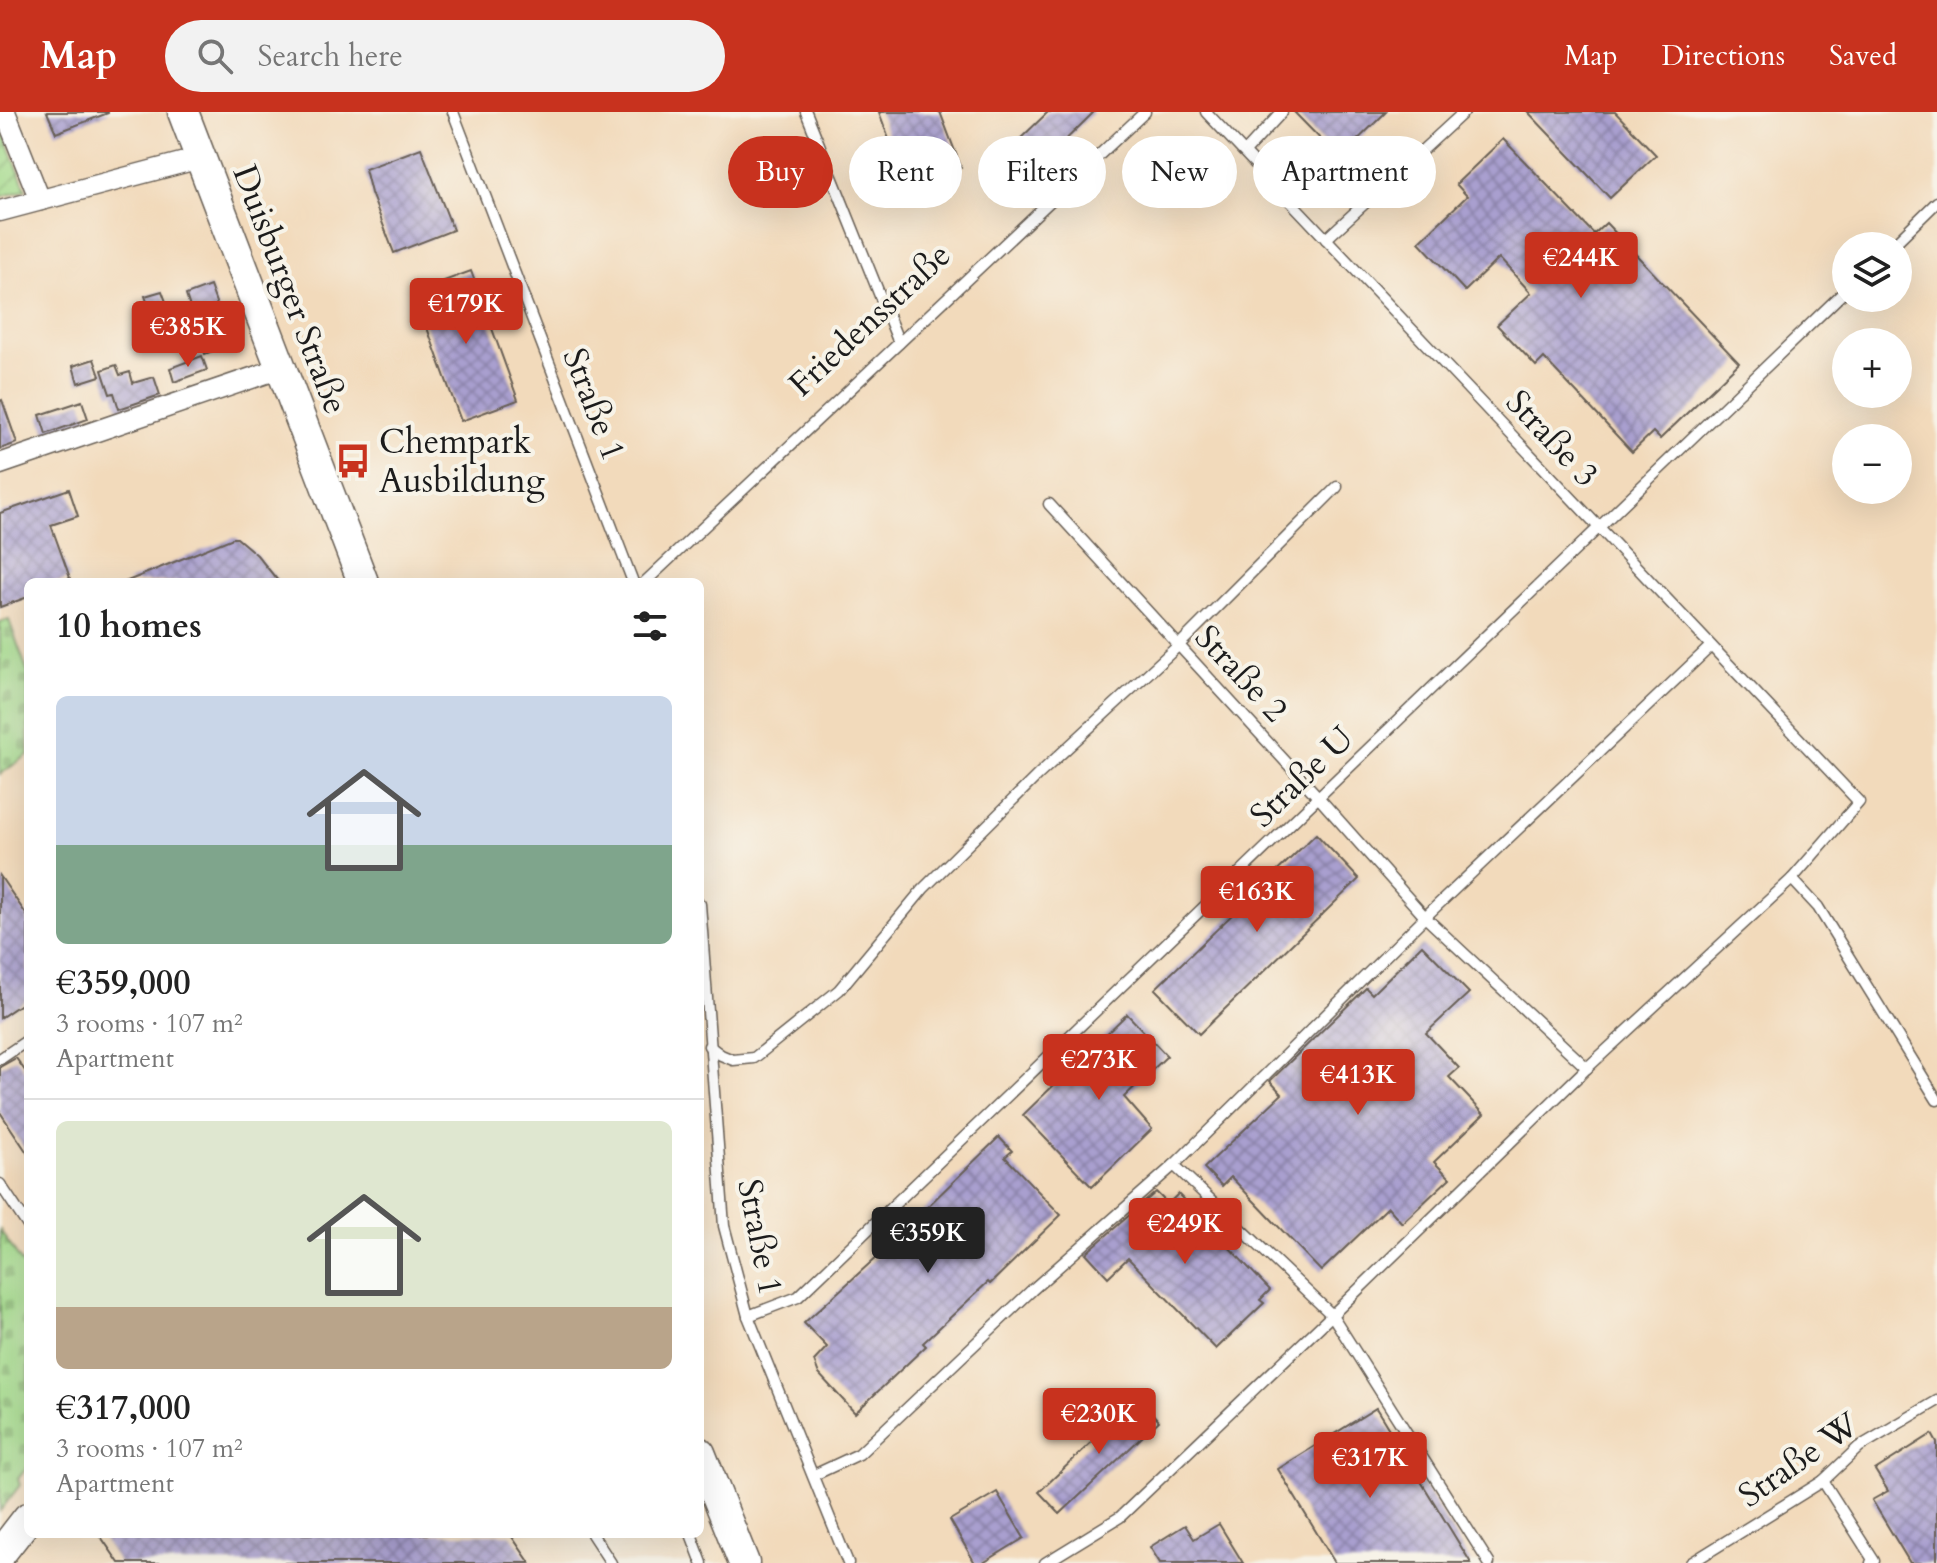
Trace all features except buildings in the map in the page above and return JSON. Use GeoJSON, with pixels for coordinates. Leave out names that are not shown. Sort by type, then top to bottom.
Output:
{"type":"FeatureCollection","features":[{"type":"Feature","properties":{"kind":"main road","name":"Duisburger Straße"},"geometry":{"type":"LineString","coordinates":[[183,112],[361,578]]}},
{"type":"Feature","properties":{"kind":"main road"},"geometry":{"type":"LineString","coordinates":[[704,1463],[744,1563]]}},
{"type":"Feature","properties":{"kind":"main road"},"geometry":{"type":"LineString","coordinates":[[0,1554],[24,1523]]}},
{"type":"Feature","properties":{"kind":"street"},"geometry":{"type":"LineString","coordinates":[[5,112],[40,200]]}},
{"type":"Feature","properties":{"kind":"street","name":"Duisburger Straße"},"geometry":{"type":"LineString","coordinates":[[0,211],[200,158]]}},
{"type":"Feature","properties":{"kind":"street"},"geometry":{"type":"LineString","coordinates":[[0,464],[281,368]]}},
{"type":"Feature","properties":{"kind":"lane","name":"Straße 1"},"geometry":{"type":"LineString","coordinates":[[453,112],[631,578]]}},
{"type":"Feature","properties":{"kind":"lane"},"geometry":{"type":"LineString","coordinates":[[806,112],[899,343]]}},
{"type":"Feature","properties":{"kind":"lane","name":"Friedensstraße"},"geometry":{"type":"LineString","coordinates":[[649,578],[1145,112]]}},
{"type":"Feature","properties":{"kind":"lane","name":"Straße 3"},"geometry":{"type":"LineString","coordinates":[[1206,112],[1859,802],[1792,879]]}},
{"type":"Feature","properties":{"kind":"lane"},"geometry":{"type":"LineString","coordinates":[[1245,152],[1282,112]]}},
{"type":"Feature","properties":{"kind":"lane"},"geometry":{"type":"LineString","coordinates":[[1326,239],[1464,112]]}},
{"type":"Feature","properties":{"kind":"lane"},"geometry":{"type":"LineString","coordinates":[[1906,232],[1937,202]]}},
{"type":"Feature","properties":{"kind":"lane","name":"Straße U"},"geometry":{"type":"LineString","coordinates":[[748,1316],[798,1297],[1832,303]]}},
{"type":"Feature","properties":{"kind":"lane"},"geometry":{"type":"LineString","coordinates":[[709,1046],[733,1060],[754,1058],[839,990],[923,889],[1039,774],[1179,645],[1337,487]]}},
{"type":"Feature","properties":{"kind":"lane","name":"Straße 2"},"geometry":{"type":"LineString","coordinates":[[1049,504],[1425,917],[1587,1068]]}},
{"type":"Feature","properties":{"kind":"lane"},"geometry":{"type":"LineString","coordinates":[[814,1475],[859,1454],[1032,1290],[1174,1165],[1425,917],[1711,646]]}},
{"type":"Feature","properties":{"kind":"lane"},"geometry":{"type":"LineString","coordinates":[[1045,1563],[1120,1517],[1587,1068],[1792,879],[1818,907],[1937,1100]]}},
{"type":"Feature","properties":{"kind":"lane","name":"Straße 1"},"geometry":{"type":"LineString","coordinates":[[704,967],[724,1226],[748,1316],[848,1563]]}},
{"type":"Feature","properties":{"kind":"lane"},"geometry":{"type":"LineString","coordinates":[[0,1059],[24,1043]]}},
{"type":"Feature","properties":{"kind":"lane"},"geometry":{"type":"LineString","coordinates":[[1174,1165],[1332,1315],[1489,1563]]}},
{"type":"Feature","properties":{"kind":"lane"},"geometry":{"type":"LineString","coordinates":[[0,1184],[24,1220]]}},
{"type":"Feature","properties":{"kind":"lane","name":"Straße W"},"geometry":{"type":"LineString","coordinates":[[1691,1563],[1823,1481],[1859,1447],[1937,1401]]}},
{"type":"Feature","properties":{"kind":"lane"},"geometry":{"type":"LineString","coordinates":[[1823,1481],[1874,1562]]}},
{"type":"Feature","properties":{"kind":"lane"},"geometry":{"type":"LineString","coordinates":[[595,1538],[611,1563]]}},
{"type":"Feature","properties":{"kind":"lane"},"geometry":{"type":"LineString","coordinates":[[693,1538],[702,1563]]}},
{"type":"Feature","properties":{"kind":"green space"},"geometry":{"type":"Polygon","coordinates":[[[0,123],[26,190],[0,197],[0,123]]]}},
{"type":"Feature","properties":{"kind":"green space"},"geometry":{"type":"Polygon","coordinates":[[[9,620],[24,662],[24,758],[0,774],[0,622],[9,620]]]}},
{"type":"Feature","properties":{"kind":"green space"},"geometry":{"type":"Polygon","coordinates":[[[0,1230],[24,1266],[24,1471],[18,1479],[20,1485],[0,1511],[0,1230]]]}},
{"type":"Feature","properties":{"kind":"place","name":"Chempark Ausbildung"},"geometry":{"type":"Point","coordinates":[353,461]}}]}
